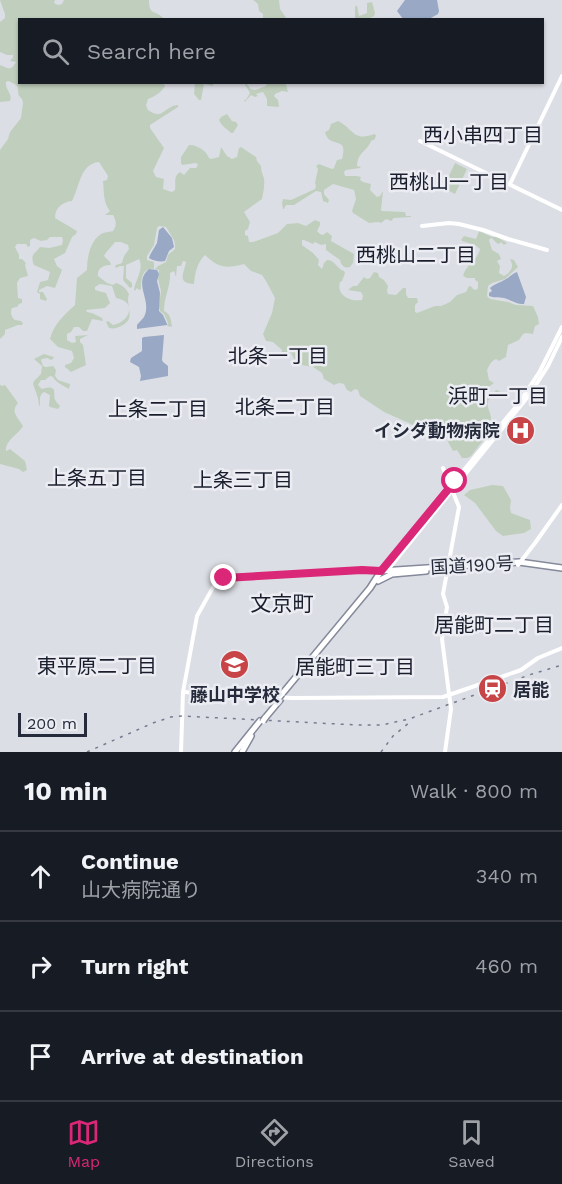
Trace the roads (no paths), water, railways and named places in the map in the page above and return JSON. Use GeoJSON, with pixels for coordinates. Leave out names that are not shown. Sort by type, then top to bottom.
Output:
{"type":"FeatureCollection","features":[{"type":"Feature","properties":{"kind":"highway","name":"国道190号"},"geometry":{"type":"LineString","coordinates":[[378,581],[392,574],[519,563],[562,569]]}},
{"type":"Feature","properties":{"kind":"highway","name":"国道190号"},"geometry":{"type":"LineString","coordinates":[[385,571],[448,568]]}},
{"type":"Feature","properties":{"kind":"highway","name":"国道190号"},"geometry":{"type":"LineString","coordinates":[[385,571],[422,571]]}},
{"type":"Feature","properties":{"kind":"highway"},"geometry":{"type":"LineString","coordinates":[[236,752],[385,571]]}},
{"type":"Feature","properties":{"kind":"highway"},"geometry":{"type":"LineString","coordinates":[[281,697],[385,571]]}},
{"type":"Feature","properties":{"kind":"highway"},"geometry":{"type":"LineString","coordinates":[[236,752],[262,720]]}},
{"type":"Feature","properties":{"kind":"highway"},"geometry":{"type":"LineString","coordinates":[[242,752],[252,734]]}},
{"type":"Feature","properties":{"kind":"street"},"geometry":{"type":"LineString","coordinates":[[510,184],[562,76]]}},
{"type":"Feature","properties":{"kind":"street"},"geometry":{"type":"LineString","coordinates":[[420,141],[562,210]]}},
{"type":"Feature","properties":{"kind":"street"},"geometry":{"type":"LineString","coordinates":[[422,226],[459,224],[547,250]]}},
{"type":"Feature","properties":{"kind":"street"},"geometry":{"type":"LineString","coordinates":[[558,346],[562,327]]}},
{"type":"Feature","properties":{"kind":"street"},"geometry":{"type":"LineString","coordinates":[[385,571],[529,389],[562,337]]}},
{"type":"Feature","properties":{"kind":"street"},"geometry":{"type":"LineString","coordinates":[[443,468],[459,507],[443,594],[447,607],[442,639],[451,709],[445,752]]}},
{"type":"Feature","properties":{"kind":"street"},"geometry":{"type":"LineString","coordinates":[[181,752],[183,692],[197,616],[219,579],[385,571],[451,488]]}},
{"type":"Feature","properties":{"kind":"street"},"geometry":{"type":"LineString","coordinates":[[519,563],[562,505]]}},
{"type":"Feature","properties":{"kind":"street"},"geometry":{"type":"LineString","coordinates":[[396,560],[397,566],[401,569]]}},
{"type":"Feature","properties":{"kind":"street"},"geometry":{"type":"LineString","coordinates":[[369,571],[373,578],[369,588]]}},
{"type":"Feature","properties":{"kind":"street"},"geometry":{"type":"LineString","coordinates":[[183,692],[292,698],[449,696],[521,670],[538,658],[562,648]]}},
{"type":"Feature","properties":{"kind":"water"},"geometry":{"type":"Polygon","coordinates":[[[405,0],[437,0],[439,11],[431,18],[402,18],[397,11],[405,0]]]}},
{"type":"Feature","properties":{"kind":"water"},"geometry":{"type":"Polygon","coordinates":[[[163,227],[172,238],[174,247],[169,251],[165,261],[155,261],[149,258],[157,243],[159,230],[163,227]]]}},
{"type":"Feature","properties":{"kind":"water"},"geometry":{"type":"Polygon","coordinates":[[[149,269],[157,270],[159,274],[157,281],[160,293],[159,311],[167,325],[137,329],[146,311],[142,280],[149,269]]]}},
{"type":"Feature","properties":{"kind":"water"},"geometry":{"type":"Polygon","coordinates":[[[517,272],[526,297],[524,304],[489,296],[492,291],[490,288],[517,272]]]}},
{"type":"Feature","properties":{"kind":"water"},"geometry":{"type":"Polygon","coordinates":[[[164,335],[162,360],[168,366],[168,376],[140,381],[139,367],[130,362],[131,358],[142,351],[142,338],[164,335]]]}},
{"type":"Feature","properties":{"kind":"railway"},"geometry":{"type":"LineString","coordinates":[[87,752],[171,717],[382,725],[409,719],[562,665]]}},
{"type":"Feature","properties":{"kind":"railway"},"geometry":{"type":"LineString","coordinates":[[381,752],[393,736],[410,722]]}},
{"type":"Feature","properties":{"kind":"place","name":"イシダ動物病院"},"geometry":{"type":"Point","coordinates":[521,430]}},
{"type":"Feature","properties":{"kind":"place","name":"藤山中学校"},"geometry":{"type":"Point","coordinates":[235,665]}},
{"type":"Feature","properties":{"kind":"place","name":"居能"},"geometry":{"type":"Point","coordinates":[492,689]}},
{"type":"Feature","properties":{"kind":"district","name":"西小串四丁目"},"geometry":{"type":"Point","coordinates":[483,135]}},
{"type":"Feature","properties":{"kind":"district","name":"西桃山一丁目"},"geometry":{"type":"Point","coordinates":[449,182]}},
{"type":"Feature","properties":{"kind":"district","name":"西桃山二丁目"},"geometry":{"type":"Point","coordinates":[416,255]}},
{"type":"Feature","properties":{"kind":"district","name":"北条一丁目"},"geometry":{"type":"Point","coordinates":[278,356]}},
{"type":"Feature","properties":{"kind":"district","name":"浜町一丁目"},"geometry":{"type":"Point","coordinates":[498,396]}},
{"type":"Feature","properties":{"kind":"district","name":"北条二丁目"},"geometry":{"type":"Point","coordinates":[285,407]}},
{"type":"Feature","properties":{"kind":"district","name":"上条二丁目"},"geometry":{"type":"Point","coordinates":[158,409]}},
{"type":"Feature","properties":{"kind":"district","name":"上条五丁目"},"geometry":{"type":"Point","coordinates":[97,478]}},
{"type":"Feature","properties":{"kind":"district","name":"上条三丁目"},"geometry":{"type":"Point","coordinates":[243,480]}},
{"type":"Feature","properties":{"kind":"district","name":"文京町"},"geometry":{"type":"Point","coordinates":[282,603]}},
{"type":"Feature","properties":{"kind":"district","name":"居能町二丁目"},"geometry":{"type":"Point","coordinates":[494,625]}},
{"type":"Feature","properties":{"kind":"district","name":"東平原二丁目"},"geometry":{"type":"Point","coordinates":[97,666]}},
{"type":"Feature","properties":{"kind":"district","name":"居能町三丁目"},"geometry":{"type":"Point","coordinates":[355,667]}}]}
